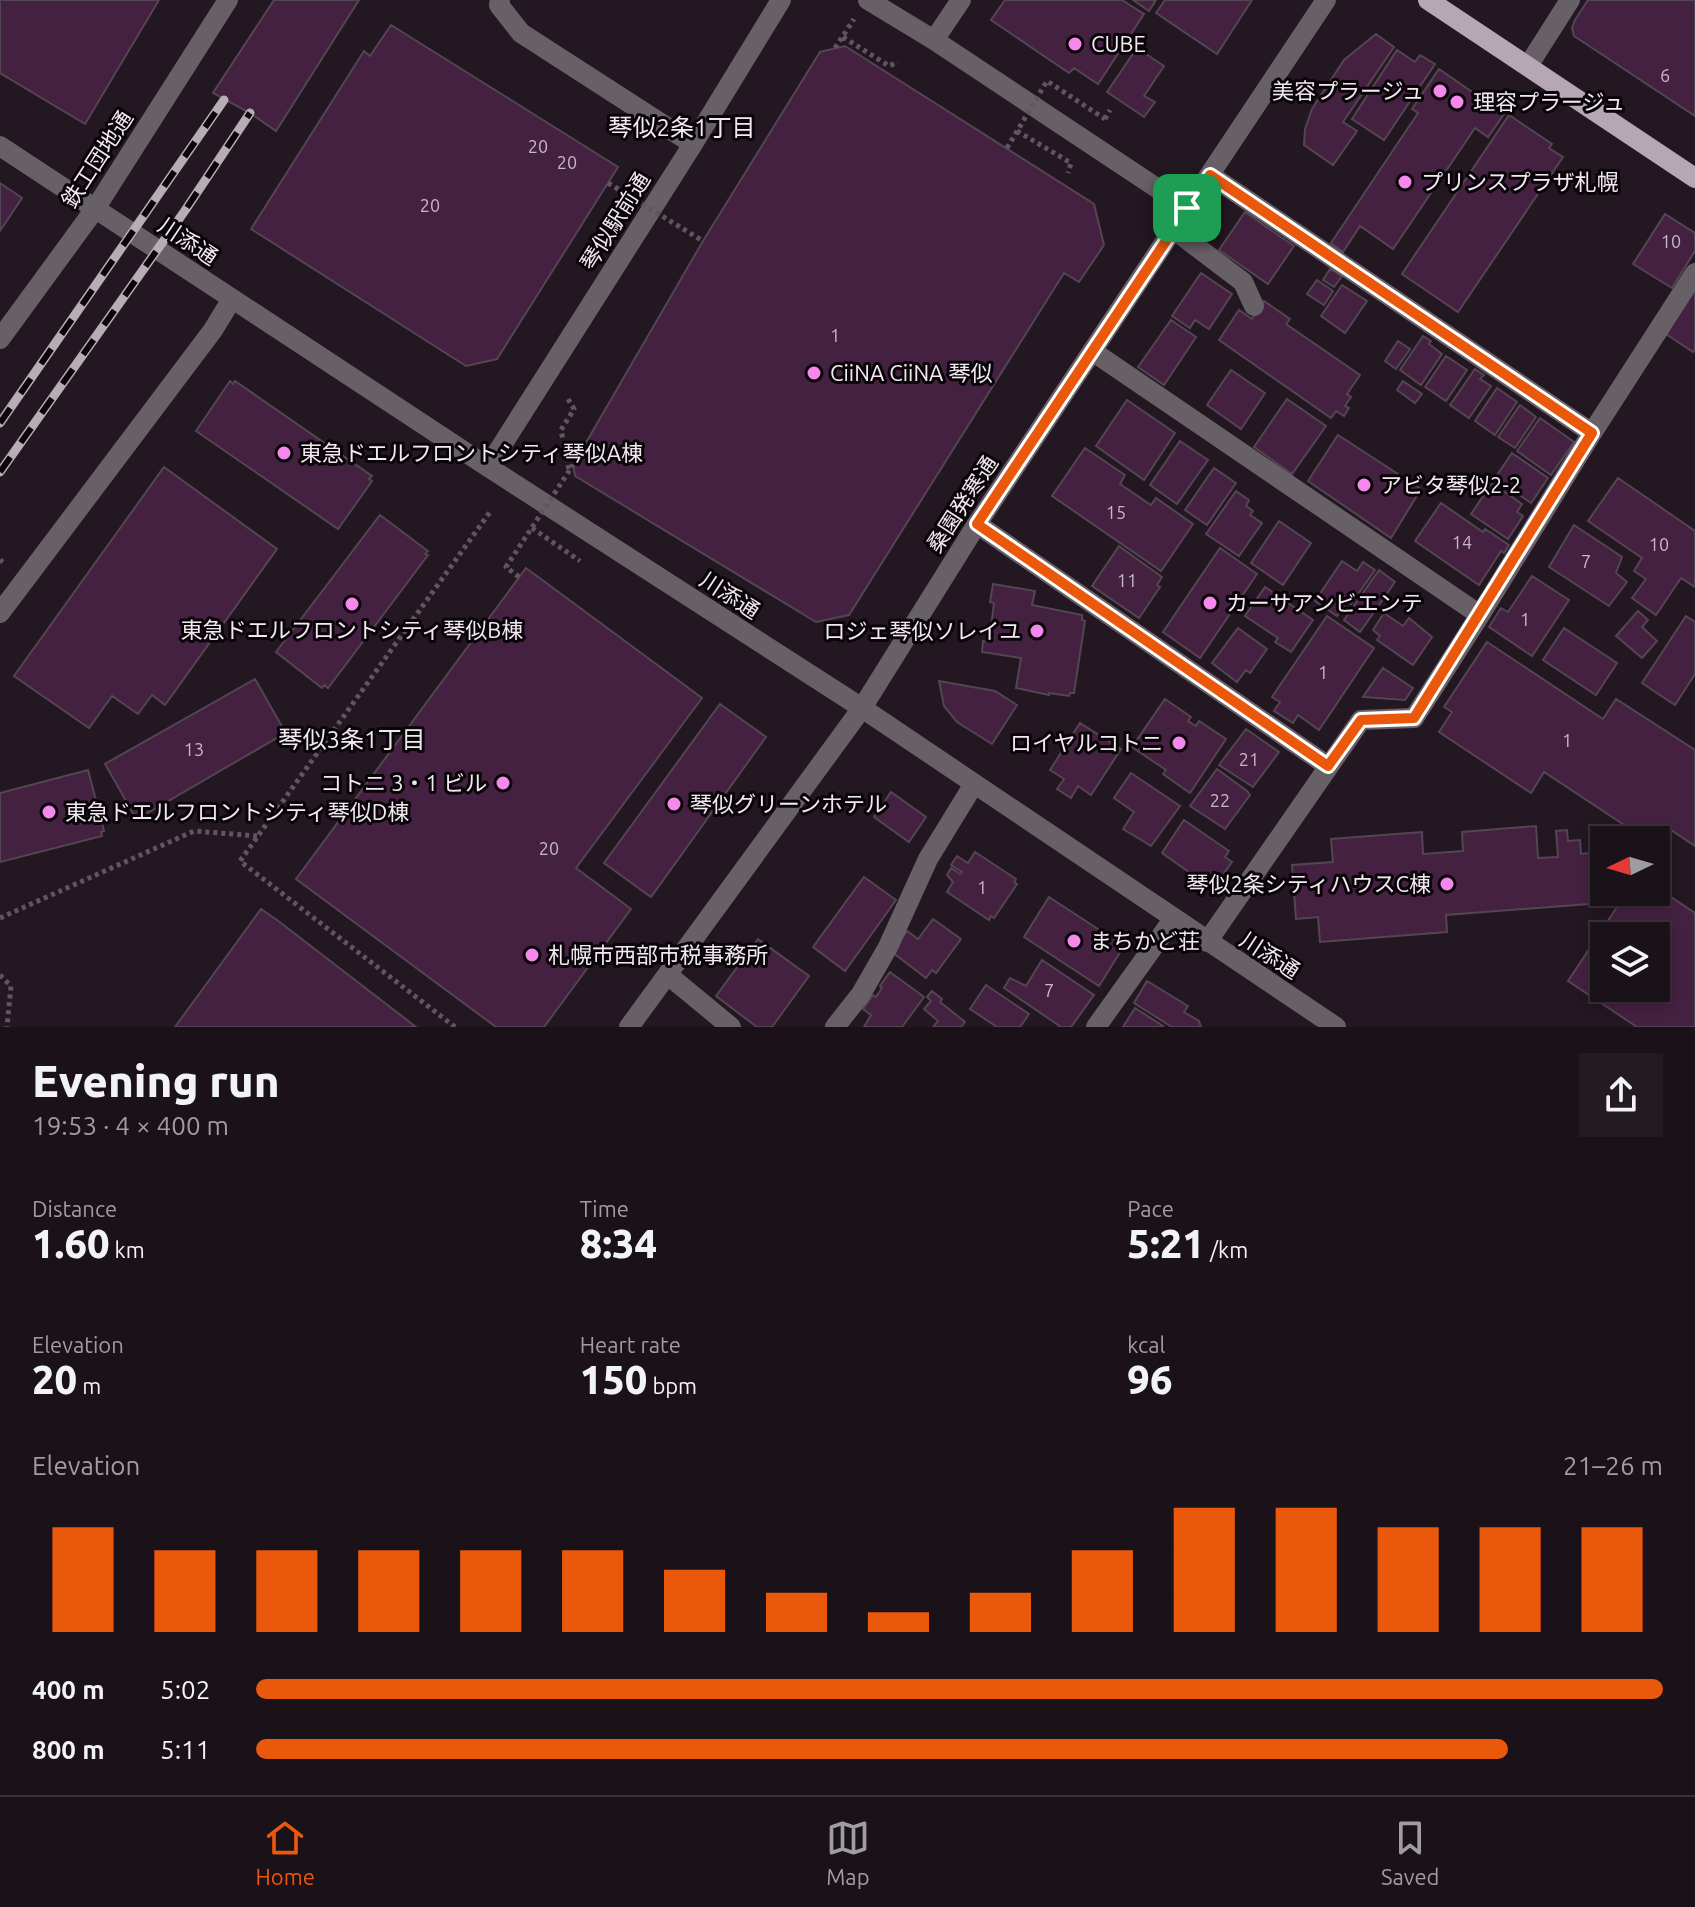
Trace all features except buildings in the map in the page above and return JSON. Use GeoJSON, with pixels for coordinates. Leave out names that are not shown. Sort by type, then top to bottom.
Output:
{"type":"FeatureCollection","features":[{"type":"Feature","properties":{"kind":"main road"},"geometry":{"type":"LineString","coordinates":[[1428,0],[1695,178]]}},
{"type":"Feature","properties":{"kind":"street","name":"鉄工団地通"},"geometry":{"type":"LineString","coordinates":[[0,339],[95,209],[228,0]]}},
{"type":"Feature","properties":{"kind":"street"},"geometry":{"type":"LineString","coordinates":[[500,0],[499,5],[521,33],[693,144]]}},
{"type":"Feature","properties":{"kind":"street","name":"琴似駅前通"},"geometry":{"type":"LineString","coordinates":[[488,467],[781,0]]}},
{"type":"Feature","properties":{"kind":"street"},"geometry":{"type":"LineString","coordinates":[[934,40],[961,0]]}},
{"type":"Feature","properties":{"kind":"street","name":"桑園発寒通"},"geometry":{"type":"LineString","coordinates":[[629,1027],[862,708],[977,524],[1326,0]]}},
{"type":"Feature","properties":{"kind":"street"},"geometry":{"type":"LineString","coordinates":[[1528,66],[1570,0]]}},
{"type":"Feature","properties":{"kind":"street"},"geometry":{"type":"LineString","coordinates":[[863,6],[934,40],[1187,208]]}},
{"type":"Feature","properties":{"kind":"street","name":"川添通"},"geometry":{"type":"LineString","coordinates":[[0,146],[862,708],[1174,918],[1308,1019],[1336,1027]]}},
{"type":"Feature","properties":{"kind":"street"},"geometry":{"type":"LineString","coordinates":[[1210,175],[1592,433]]}},
{"type":"Feature","properties":{"kind":"street"},"geometry":{"type":"LineString","coordinates":[[1173,229],[1243,282],[1254,306]]}},
{"type":"Feature","properties":{"kind":"street"},"geometry":{"type":"LineString","coordinates":[[1207,942],[1361,720],[1414,718],[1695,273]]}},
{"type":"Feature","properties":{"kind":"street"},"geometry":{"type":"LineString","coordinates":[[0,613],[213,330],[232,299]]}},
{"type":"Feature","properties":{"kind":"street"},"geometry":{"type":"LineString","coordinates":[[1092,351],[1480,615]]}},
{"type":"Feature","properties":{"kind":"street"},"geometry":{"type":"LineString","coordinates":[[977,524],[1328,766]]}},
{"type":"Feature","properties":{"kind":"street"},"geometry":{"type":"LineString","coordinates":[[835,1027],[861,994],[888,947],[928,859],[974,784]]}},
{"type":"Feature","properties":{"kind":"street"},"geometry":{"type":"LineString","coordinates":[[1096,1027],[1174,918]]}},
{"type":"Feature","properties":{"kind":"street"},"geometry":{"type":"LineString","coordinates":[[668,975],[731,1027]]}},
{"type":"Feature","properties":{"kind":"path"},"geometry":{"type":"LineString","coordinates":[[835,48],[863,6]]}},
{"type":"Feature","properties":{"kind":"path"},"geometry":{"type":"LineString","coordinates":[[843,37],[889,66],[898,62]]}},
{"type":"Feature","properties":{"kind":"path"},"geometry":{"type":"LineString","coordinates":[[1007,148],[1047,81],[1105,119],[1110,110]]}},
{"type":"Feature","properties":{"kind":"path"},"geometry":{"type":"LineString","coordinates":[[1017,131],[1071,163],[1068,173]]}},
{"type":"Feature","properties":{"kind":"path"},"geometry":{"type":"LineString","coordinates":[[608,183],[703,241]]}},
{"type":"Feature","properties":{"kind":"path"},"geometry":{"type":"LineString","coordinates":[[590,242],[601,244]]}},
{"type":"Feature","properties":{"kind":"path"},"geometry":{"type":"LineString","coordinates":[[519,577],[506,567],[571,467],[561,430],[574,409],[568,399]]}},
{"type":"Feature","properties":{"kind":"path"},"geometry":{"type":"LineString","coordinates":[[455,1027],[240,861],[490,512]]}},
{"type":"Feature","properties":{"kind":"path"},"geometry":{"type":"LineString","coordinates":[[532,528],[580,561]]}},
{"type":"Feature","properties":{"kind":"path"},"geometry":{"type":"LineString","coordinates":[[0,918],[194,831],[258,836]]}},
{"type":"Feature","properties":{"kind":"path"},"geometry":{"type":"LineString","coordinates":[[0,975],[11,986],[7,1027]]}},
{"type":"Feature","properties":{"kind":"railway"},"geometry":{"type":"LineString","coordinates":[[0,423],[224,100]]}},
{"type":"Feature","properties":{"kind":"railway"},"geometry":{"type":"LineString","coordinates":[[0,472],[184,212],[250,113]]}},
{"type":"Feature","properties":{"kind":"place","name":"CUBE"},"geometry":{"type":"Point","coordinates":[1075,44]}},
{"type":"Feature","properties":{"kind":"place","name":"美容プラージュ"},"geometry":{"type":"Point","coordinates":[1440,91]}},
{"type":"Feature","properties":{"kind":"place","name":"理容プラージュ"},"geometry":{"type":"Point","coordinates":[1457,102]}},
{"type":"Feature","properties":{"kind":"place","name":"プリンスプラザ札幌"},"geometry":{"type":"Point","coordinates":[1405,182]}},
{"type":"Feature","properties":{"kind":"place","name":"CiiNA CiiNA 琴似"},"geometry":{"type":"Point","coordinates":[814,373]}},
{"type":"Feature","properties":{"kind":"place","name":"東急ドエルフロントシティ琴似A棟"},"geometry":{"type":"Point","coordinates":[284,453]}},
{"type":"Feature","properties":{"kind":"place","name":"アビタ琴似2-2"},"geometry":{"type":"Point","coordinates":[1364,485]}},
{"type":"Feature","properties":{"kind":"place","name":"カーサアンビエンテ"},"geometry":{"type":"Point","coordinates":[1210,603]}},
{"type":"Feature","properties":{"kind":"place","name":"東急ドエルフロントシティ琴似B棟"},"geometry":{"type":"Point","coordinates":[352,604]}},
{"type":"Feature","properties":{"kind":"place","name":"ロジェ琴似ソレイユ"},"geometry":{"type":"Point","coordinates":[1037,631]}},
{"type":"Feature","properties":{"kind":"place","name":"ロイヤルコトニ"},"geometry":{"type":"Point","coordinates":[1179,743]}},
{"type":"Feature","properties":{"kind":"place","name":"コトニ 3・1 ビル"},"geometry":{"type":"Point","coordinates":[503,783]}},
{"type":"Feature","properties":{"kind":"place","name":"琴似グリーンホテル"},"geometry":{"type":"Point","coordinates":[674,804]}},
{"type":"Feature","properties":{"kind":"place","name":"東急ドエルフロントシティ琴似D棟"},"geometry":{"type":"Point","coordinates":[49,812]}},
{"type":"Feature","properties":{"kind":"place","name":"琴似2条シティハウスC棟"},"geometry":{"type":"Point","coordinates":[1447,884]}},
{"type":"Feature","properties":{"kind":"place","name":"まちかど荘"},"geometry":{"type":"Point","coordinates":[1074,941]}},
{"type":"Feature","properties":{"kind":"place","name":"札幌市西部市税事務所"},"geometry":{"type":"Point","coordinates":[532,955]}},
{"type":"Feature","properties":{"kind":"district","name":"琴似2条1丁目"},"geometry":{"type":"Point","coordinates":[682,128]}},
{"type":"Feature","properties":{"kind":"district","name":"琴似3条1丁目"},"geometry":{"type":"Point","coordinates":[352,740]}},
{"type":"Feature","properties":{"kind":"route"},"geometry":{"type":"LineString","coordinates":[[1210,175],[1592,433],[1414,718],[1361,720],[1328,766],[977,524],[1187,208],[1210,175]]}}]}
